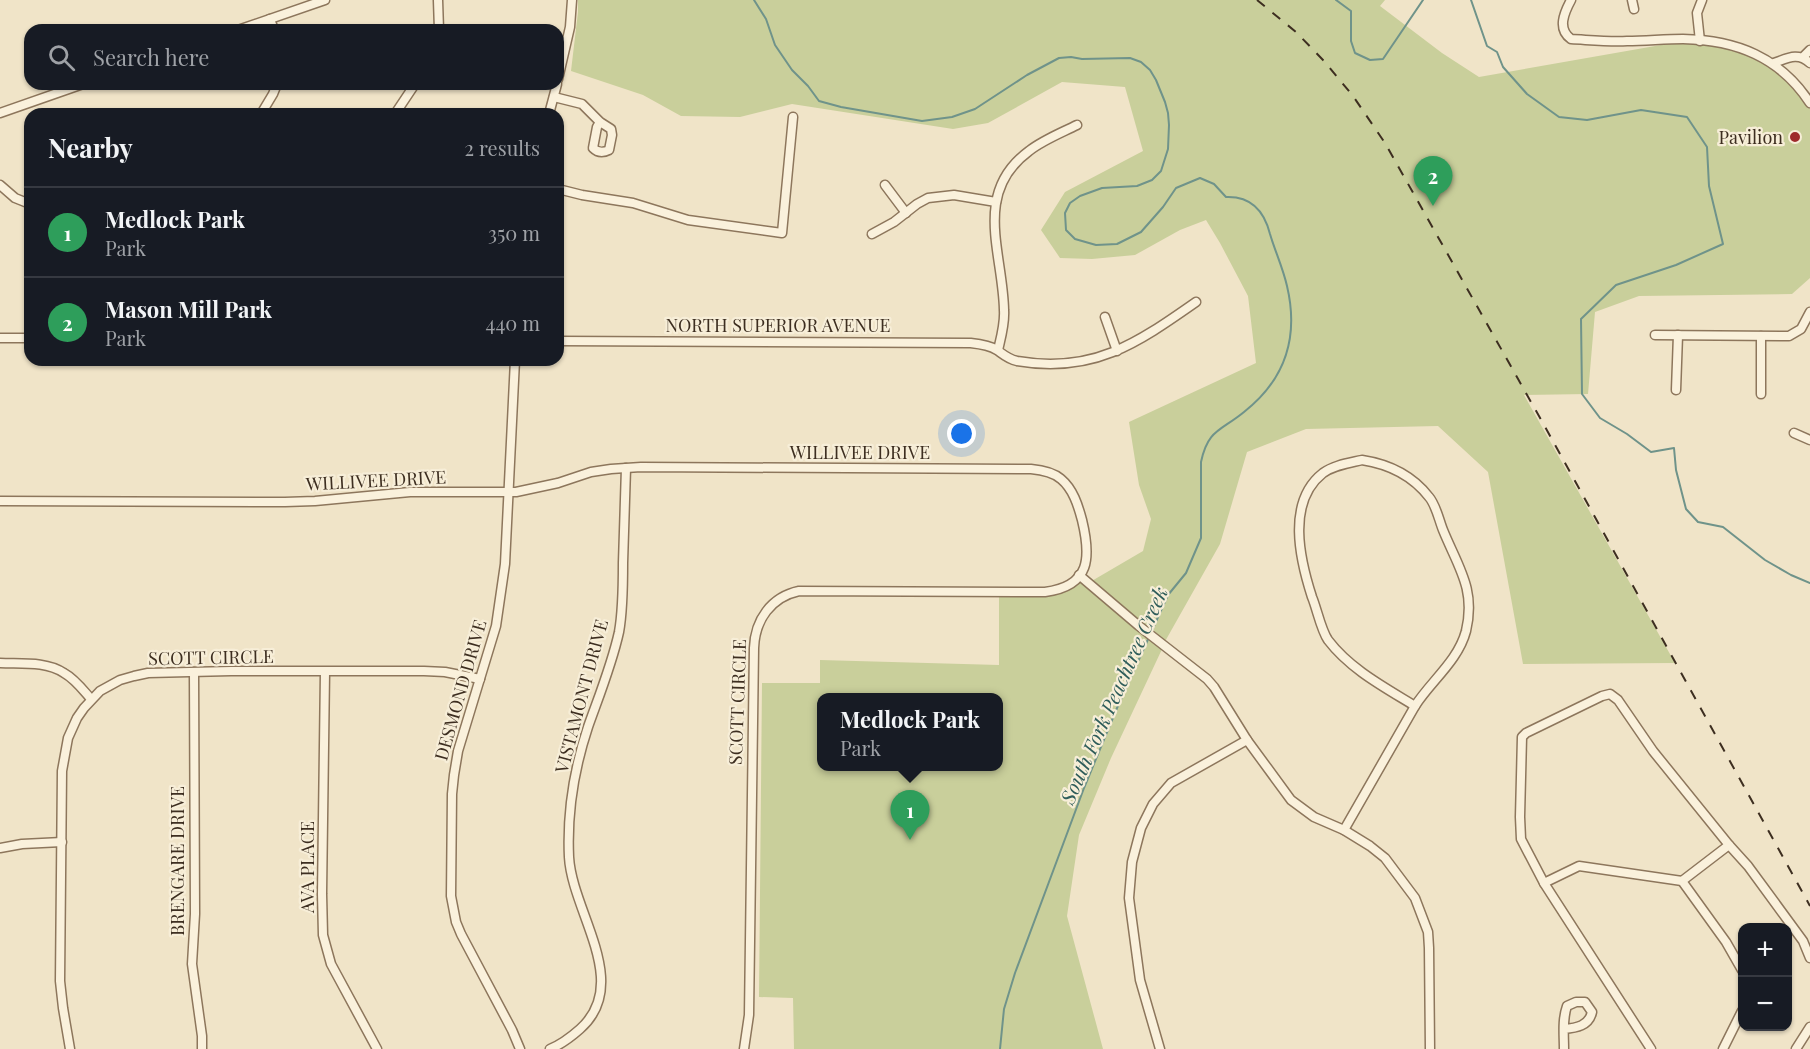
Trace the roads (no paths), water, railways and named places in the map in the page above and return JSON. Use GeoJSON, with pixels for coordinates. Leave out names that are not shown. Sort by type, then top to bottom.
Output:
{"type":"FeatureCollection","features":[{"type":"Feature","properties":{"kind":"street"},"geometry":{"type":"LineString","coordinates":[[255,24],[325,0]]}},
{"type":"Feature","properties":{"kind":"street"},"geometry":{"type":"LineString","coordinates":[[438,0],[439,24]]}},
{"type":"Feature","properties":{"kind":"street"},"geometry":{"type":"LineString","coordinates":[[564,53],[570,27],[572,0]]}},
{"type":"Feature","properties":{"kind":"street"},"geometry":{"type":"LineString","coordinates":[[1571,0],[1564,12],[1563,25],[1565,34],[1571,39],[1626,41],[1684,39],[1734,46],[1774,63],[1801,89],[1810,103]]}},
{"type":"Feature","properties":{"kind":"street"},"geometry":{"type":"LineString","coordinates":[[1632,0],[1634,9]]}},
{"type":"Feature","properties":{"kind":"street"},"geometry":{"type":"LineString","coordinates":[[1700,40],[1697,13],[1702,0]]}},
{"type":"Feature","properties":{"kind":"street"},"geometry":{"type":"LineString","coordinates":[[270,19],[272,24]]}},
{"type":"Feature","properties":{"kind":"street"},"geometry":{"type":"LineString","coordinates":[[1774,63],[1791,56],[1808,57]]}},
{"type":"Feature","properties":{"kind":"street"},"geometry":{"type":"LineString","coordinates":[[0,113],[66,90]]}},
{"type":"Feature","properties":{"kind":"street"},"geometry":{"type":"LineString","coordinates":[[265,108],[275,90]]}},
{"type":"Feature","properties":{"kind":"street"},"geometry":{"type":"LineString","coordinates":[[398,108],[411,90]]}},
{"type":"Feature","properties":{"kind":"street"},"geometry":{"type":"LineString","coordinates":[[551,108],[556,90]]}},
{"type":"Feature","properties":{"kind":"street"},"geometry":{"type":"LineString","coordinates":[[554,97],[582,104],[600,122]]}},
{"type":"Feature","properties":{"kind":"street"},"geometry":{"type":"LineString","coordinates":[[564,190],[633,202],[688,220],[782,233],[793,117]]}},
{"type":"Feature","properties":{"kind":"street"},"geometry":{"type":"LineString","coordinates":[[998,350],[1004,308],[993,225],[996,202],[1005,178],[1023,156],[1038,145],[1077,125]]}},
{"type":"Feature","properties":{"kind":"street"},"geometry":{"type":"LineString","coordinates":[[0,185],[15,198],[24,202]]}},
{"type":"Feature","properties":{"kind":"street"},"geometry":{"type":"LineString","coordinates":[[885,185],[906,213]]}},
{"type":"Feature","properties":{"kind":"street"},"geometry":{"type":"LineString","coordinates":[[872,234],[894,222],[923,200],[936,196],[963,196],[996,202]]}},
{"type":"Feature","properties":{"kind":"street","name":"NORTH SUPERIOR AVENUE"},"geometry":{"type":"LineString","coordinates":[[564,341],[959,342],[998,350],[1002,355],[1013,360],[1049,363],[1086,361],[1117,351],[1150,334],[1196,302]]}},
{"type":"Feature","properties":{"kind":"street"},"geometry":{"type":"LineString","coordinates":[[1655,335],[1789,336],[1801,329],[1810,312]]}},
{"type":"Feature","properties":{"kind":"street"},"geometry":{"type":"LineString","coordinates":[[1105,317],[1117,351]]}},
{"type":"Feature","properties":{"kind":"street"},"geometry":{"type":"LineString","coordinates":[[1676,390],[1678,335]]}},
{"type":"Feature","properties":{"kind":"street"},"geometry":{"type":"LineString","coordinates":[[1761,336],[1761,394]]}},
{"type":"Feature","properties":{"kind":"street"},"geometry":{"type":"LineString","coordinates":[[0,338],[24,338]]}},
{"type":"Feature","properties":{"kind":"street","name":"DESMOND DRIVE"},"geometry":{"type":"LineString","coordinates":[[515,366],[502,595],[496,626],[458,751],[454,775],[451,896],[458,928],[520,1049]]}},
{"type":"Feature","properties":{"kind":"street"},"geometry":{"type":"LineString","coordinates":[[1794,433],[1810,440]]}},
{"type":"Feature","properties":{"kind":"street"},"geometry":{"type":"LineString","coordinates":[[1344,830],[1414,706],[1426,689],[1453,660],[1465,633],[1470,605],[1465,578],[1430,498],[1409,477],[1382,463],[1362,460],[1341,464],[1323,473],[1309,490],[1300,509],[1300,535],[1305,575],[1327,638],[1349,662],[1368,677],[1414,706]]}},
{"type":"Feature","properties":{"kind":"street","name":"WILLIVEE DRIVE"},"geometry":{"type":"LineString","coordinates":[[0,501],[285,502],[429,491],[509,492],[528,490],[591,472],[626,468],[1031,469],[1047,471],[1063,480],[1074,496],[1088,551],[1085,566],[1079,575]]}},
{"type":"Feature","properties":{"kind":"street","name":"VISTAMONT DRIVE"},"geometry":{"type":"LineString","coordinates":[[550,1049],[565,1042],[590,1020],[599,1002],[602,989],[598,956],[576,891],[569,859],[571,810],[575,773],[619,630],[623,581],[626,468]]}},
{"type":"Feature","properties":{"kind":"street"},"geometry":{"type":"LineString","coordinates":[[1079,575],[1124,614],[1207,679],[1247,740],[1291,800],[1314,817],[1344,830],[1370,846],[1384,858],[1415,898],[1428,932],[1430,1049]]}},
{"type":"Feature","properties":{"kind":"street","name":"SCOTT CIRCLE"},"geometry":{"type":"LineString","coordinates":[[744,1049],[749,1015],[753,648],[756,632],[764,613],[779,599],[799,591],[1045,592],[1062,588],[1079,575]]}},
{"type":"Feature","properties":{"kind":"street"},"geometry":{"type":"LineString","coordinates":[[0,663],[53,667],[74,680],[91,699]]}},
{"type":"Feature","properties":{"kind":"street","name":"SCOTT CIRCLE"},"geometry":{"type":"LineString","coordinates":[[70,1049],[60,981],[62,771],[68,738],[77,718],[91,699],[108,685],[148,673],[437,671],[480,679]]}},
{"type":"Feature","properties":{"kind":"street","name":"BRENGARE DRIVE"},"geometry":{"type":"LineString","coordinates":[[194,672],[195,914],[192,964],[202,1049]]}},
{"type":"Feature","properties":{"kind":"street","name":"AVA PLACE"},"geometry":{"type":"LineString","coordinates":[[325,672],[323,934],[331,964],[376,1049]]}},
{"type":"Feature","properties":{"kind":"street"},"geometry":{"type":"LineString","coordinates":[[1651,1049],[1544,883],[1521,839],[1522,737],[1526,733],[1602,696],[1610,694],[1618,700],[1653,751],[1748,866],[1803,941],[1810,958]]}},
{"type":"Feature","properties":{"kind":"street"},"geometry":{"type":"LineString","coordinates":[[1160,1049],[1140,980],[1129,898],[1132,861],[1141,828],[1153,804],[1171,783],[1247,740]]}},
{"type":"Feature","properties":{"kind":"street"},"geometry":{"type":"LineString","coordinates":[[0,848],[22,844],[62,842]]}},
{"type":"Feature","properties":{"kind":"street"},"geometry":{"type":"LineString","coordinates":[[1544,883],[1579,866],[1682,881],[1729,845]]}},
{"type":"Feature","properties":{"kind":"street"},"geometry":{"type":"LineString","coordinates":[[1682,881],[1738,962]]}},
{"type":"Feature","properties":{"kind":"street"},"geometry":{"type":"LineString","coordinates":[[1723,1049],[1738,1020]]}},
{"type":"Feature","properties":{"kind":"street"},"geometry":{"type":"LineString","coordinates":[[1796,1049],[1810,1027]]}},
{"type":"Feature","properties":{"kind":"street"},"geometry":{"type":"LineString","coordinates":[[1564,1029],[1564,1049]]}},
{"type":"Feature","properties":{"kind":"waterway","name":"South Fork Peachtree Creek"},"geometry":{"type":"LineString","coordinates":[[754,0],[766,19],[775,45],[792,70],[819,101],[922,121],[952,117],[975,109],[1027,75],[1059,58],[1130,58],[1141,62],[1156,80],[1168,113],[1168,149],[1161,171],[1152,180],[1137,186],[1102,188],[1080,196],[1070,203],[1065,213],[1066,230],[1075,239],[1096,245],[1117,244],[1141,232],[1176,188],[1200,178],[1214,184],[1226,197],[1243,199],[1260,211],[1267,225],[1287,286],[1291,323],[1286,356],[1270,386],[1244,412],[1217,432],[1207,443],[1201,462],[1201,538],[1186,573],[1168,595],[1084,788],[1015,973],[1004,1009],[1000,1049]]}},
{"type":"Feature","properties":{"kind":"waterway"},"geometry":{"type":"LineString","coordinates":[[1336,0],[1351,11],[1351,41],[1355,53],[1370,60],[1383,59],[1423,0]]}},
{"type":"Feature","properties":{"kind":"waterway"},"geometry":{"type":"LineString","coordinates":[[1471,0],[1487,46],[1497,52],[1503,67],[1527,94],[1559,117],[1587,120],[1641,110],[1687,117],[1707,147],[1709,186],[1723,244],[1676,265],[1616,285],[1581,319],[1582,394],[1600,418],[1651,452],[1674,448],[1676,470],[1686,509],[1698,522],[1723,527],[1765,560],[1810,583]]}},
{"type":"Feature","properties":{"kind":"railway"},"geometry":{"type":"LineString","coordinates":[[1257,0],[1296,32],[1324,61],[1353,96],[1385,143],[1810,906]]}},
{"type":"Feature","properties":{"kind":"place","name":"Pavilion"},"geometry":{"type":"Point","coordinates":[1795,137]}},
{"type":"Feature","properties":{"kind":"place","name":"Mason Mill Park"},"geometry":{"type":"Point","coordinates":[1433,206]}},
{"type":"Feature","properties":{"kind":"place","name":"Medlock Park"},"geometry":{"type":"Point","coordinates":[910,840]}}]}
